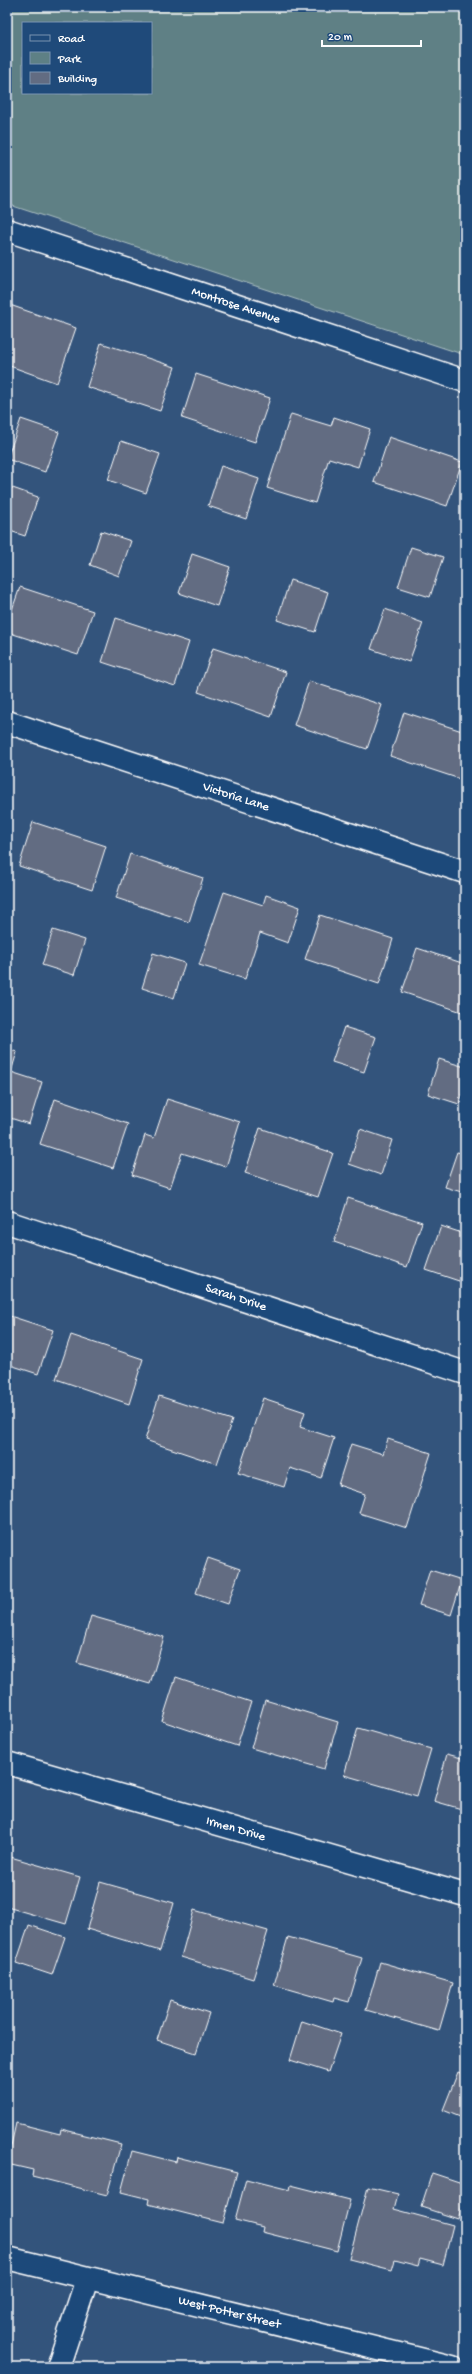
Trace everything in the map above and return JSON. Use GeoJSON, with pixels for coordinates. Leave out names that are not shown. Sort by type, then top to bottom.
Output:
{"type":"FeatureCollection","features":[{"type":"Feature","properties":{"kind":"street","name":"Montrose Avenue"},"geometry":{"type":"LineString","coordinates":[[7,230],[465,381]]}},
{"type":"Feature","properties":{"kind":"street","name":"Victoria Lane"},"geometry":{"type":"LineString","coordinates":[[7,722],[465,872]]}},
{"type":"Feature","properties":{"kind":"street","name":"Sarah Drive"},"geometry":{"type":"LineString","coordinates":[[7,1222],[465,1373]]}},
{"type":"Feature","properties":{"kind":"street","name":"Irmen Drive"},"geometry":{"type":"LineString","coordinates":[[7,1763],[465,1895]]}},
{"type":"Feature","properties":{"kind":"street","name":"West Potter Street"},"geometry":{"type":"LineString","coordinates":[[7,2258],[452,2367]]}},
{"type":"Feature","properties":{"kind":"street"},"geometry":{"type":"LineString","coordinates":[[58,2367],[88,2279]]}},
{"type":"Feature","properties":{"kind":"green space"},"geometry":{"type":"Polygon","coordinates":[[[7,7],[465,7],[465,355],[7,204],[7,7]]]}},
{"type":"Feature","properties":{"kind":"building"},"geometry":{"type":"Polygon","coordinates":[[[7,304],[76,328],[57,383],[7,365],[7,304]]]}},
{"type":"Feature","properties":{"kind":"building"},"geometry":{"type":"Polygon","coordinates":[[[101,343],[175,367],[160,411],[87,387],[101,343]]]}},
{"type":"Feature","properties":{"kind":"building"},"geometry":{"type":"Polygon","coordinates":[[[196,374],[270,398],[255,442],[182,418],[196,374]]]}},
{"type":"Feature","properties":{"kind":"building"},"geometry":{"type":"Polygon","coordinates":[[[291,414],[331,426],[334,417],[370,429],[358,467],[329,458],[315,503],[267,488],[291,414]]]}},
{"type":"Feature","properties":{"kind":"building"},"geometry":{"type":"Polygon","coordinates":[[[21,419],[59,432],[45,472],[7,459],[21,419]]]}},
{"type":"Feature","properties":{"kind":"building"},"geometry":{"type":"Polygon","coordinates":[[[389,437],[462,462],[447,506],[374,482],[389,437]]]}},
{"type":"Feature","properties":{"kind":"building"},"geometry":{"type":"Polygon","coordinates":[[[121,441],[160,454],[146,493],[108,480],[121,441]]]}},
{"type":"Feature","properties":{"kind":"building"},"geometry":{"type":"Polygon","coordinates":[[[221,466],[259,479],[246,519],[208,506],[221,466]]]}},
{"type":"Feature","properties":{"kind":"building"},"geometry":{"type":"Polygon","coordinates":[[[7,486],[38,497],[25,536],[7,530],[7,486]]]}},
{"type":"Feature","properties":{"kind":"building"},"geometry":{"type":"Polygon","coordinates":[[[101,531],[131,541],[119,576],[90,565],[101,531]]]}},
{"type":"Feature","properties":{"kind":"building"},"geometry":{"type":"Polygon","coordinates":[[[411,547],[443,557],[430,597],[398,587],[411,547]]]}},
{"type":"Feature","properties":{"kind":"building"},"geometry":{"type":"Polygon","coordinates":[[[192,554],[230,567],[217,606],[179,593],[192,554]]]}},
{"type":"Feature","properties":{"kind":"building"},"geometry":{"type":"Polygon","coordinates":[[[290,580],[328,592],[315,632],[277,620],[290,580]]]}},
{"type":"Feature","properties":{"kind":"building"},"geometry":{"type":"Polygon","coordinates":[[[20,587],[93,611],[78,655],[7,632],[7,624],[20,587]]]}},
{"type":"Feature","properties":{"kind":"building"},"geometry":{"type":"Polygon","coordinates":[[[385,609],[423,623],[409,662],[371,649],[385,609]]]}},
{"type":"Feature","properties":{"kind":"building"},"geometry":{"type":"Polygon","coordinates":[[[116,618],[189,642],[175,686],[102,662],[116,618]]]}},
{"type":"Feature","properties":{"kind":"building"},"geometry":{"type":"Polygon","coordinates":[[[213,648],[286,672],[271,717],[198,692],[213,648]]]}},
{"type":"Feature","properties":{"kind":"building"},"geometry":{"type":"Polygon","coordinates":[[[309,681],[382,705],[367,749],[294,725],[309,681]]]}},
{"type":"Feature","properties":{"kind":"building"},"geometry":{"type":"Polygon","coordinates":[[[404,712],[465,732],[465,773],[463,780],[390,756],[404,712]]]}},
{"type":"Feature","properties":{"kind":"building"},"geometry":{"type":"Polygon","coordinates":[[[7,814],[11,815],[7,829],[7,814]]]}},
{"type":"Feature","properties":{"kind":"building"},"geometry":{"type":"Polygon","coordinates":[[[33,822],[106,846],[92,890],[19,866],[33,822]]]}},
{"type":"Feature","properties":{"kind":"building"},"geometry":{"type":"Polygon","coordinates":[[[130,854],[203,878],[189,922],[116,898],[130,854]]]}},
{"type":"Feature","properties":{"kind":"building"},"geometry":{"type":"Polygon","coordinates":[[[224,892],[263,905],[266,895],[300,907],[288,943],[260,933],[245,979],[199,965],[224,892]]]}},
{"type":"Feature","properties":{"kind":"building"},"geometry":{"type":"Polygon","coordinates":[[[320,915],[393,939],[379,984],[305,959],[320,915]]]}},
{"type":"Feature","properties":{"kind":"building"},"geometry":{"type":"Polygon","coordinates":[[[53,930],[85,940],[74,975],[42,965],[53,930]]]}},
{"type":"Feature","properties":{"kind":"building"},"geometry":{"type":"Polygon","coordinates":[[[417,948],[465,964],[465,1013],[402,992],[417,948]]]}},
{"type":"Feature","properties":{"kind":"building"},"geometry":{"type":"Polygon","coordinates":[[[153,953],[185,963],[174,998],[142,988],[153,953]]]}},
{"type":"Feature","properties":{"kind":"building"},"geometry":{"type":"Polygon","coordinates":[[[344,1027],[376,1037],[364,1072],[332,1062],[344,1027]]]}},
{"type":"Feature","properties":{"kind":"building"},"geometry":{"type":"Polygon","coordinates":[[[7,1049],[17,1052],[11,1072],[42,1082],[29,1124],[7,1117],[7,1049]]]}},
{"type":"Feature","properties":{"kind":"building"},"geometry":{"type":"Polygon","coordinates":[[[439,1059],[465,1067],[465,1087],[459,1104],[428,1094],[439,1059]]]}},
{"type":"Feature","properties":{"kind":"building"},"geometry":{"type":"Polygon","coordinates":[[[55,1099],[128,1124],[113,1168],[40,1144],[55,1099]]]}},
{"type":"Feature","properties":{"kind":"building"},"geometry":{"type":"Polygon","coordinates":[[[167,1099],[240,1122],[226,1167],[182,1153],[170,1188],[132,1175],[145,1135],[154,1138],[167,1099]]]}},
{"type":"Feature","properties":{"kind":"building"},"geometry":{"type":"Polygon","coordinates":[[[260,1128],[333,1153],[318,1197],[245,1173],[260,1128]]]}},
{"type":"Feature","properties":{"kind":"building"},"geometry":{"type":"Polygon","coordinates":[[[360,1129],[392,1140],[381,1175],[349,1164],[360,1129]]]}},
{"type":"Feature","properties":{"kind":"building"},"geometry":{"type":"Polygon","coordinates":[[[457,1152],[465,1154],[465,1193],[445,1187],[457,1152]]]}},
{"type":"Feature","properties":{"kind":"building"},"geometry":{"type":"Polygon","coordinates":[[[348,1198],[422,1222],[407,1267],[334,1242],[348,1198]]]}},
{"type":"Feature","properties":{"kind":"building"},"geometry":{"type":"Polygon","coordinates":[[[441,1226],[465,1234],[465,1283],[426,1270],[441,1226]]]}},
{"type":"Feature","properties":{"kind":"building"},"geometry":{"type":"Polygon","coordinates":[[[7,1315],[53,1330],[38,1374],[7,1364],[7,1315]]]}},
{"type":"Feature","properties":{"kind":"building"},"geometry":{"type":"Polygon","coordinates":[[[71,1335],[143,1359],[129,1404],[56,1379],[71,1335]]]}},
{"type":"Feature","properties":{"kind":"building"},"geometry":{"type":"Polygon","coordinates":[[[159,1396],[232,1420],[217,1464],[145,1440],[159,1396]]]}},
{"type":"Feature","properties":{"kind":"building"},"geometry":{"type":"Polygon","coordinates":[[[263,1398],[305,1412],[300,1427],[334,1438],[321,1478],[290,1468],[284,1487],[238,1473],[263,1398]]]}},
{"type":"Feature","properties":{"kind":"building"},"geometry":{"type":"Polygon","coordinates":[[[388,1439],[431,1453],[407,1528],[359,1513],[365,1494],[338,1485],[351,1444],[383,1454],[388,1439]]]}},
{"type":"Feature","properties":{"kind":"building"},"geometry":{"type":"Polygon","coordinates":[[[208,1558],[240,1569],[228,1604],[196,1593],[208,1558]]]}},
{"type":"Feature","properties":{"kind":"building"},"geometry":{"type":"Polygon","coordinates":[[[430,1570],[462,1580],[451,1615],[419,1605],[430,1570]]]}},
{"type":"Feature","properties":{"kind":"building"},"geometry":{"type":"Polygon","coordinates":[[[91,1616],[164,1637],[150,1684],[77,1663],[91,1616]]]}},
{"type":"Feature","properties":{"kind":"building"},"geometry":{"type":"Polygon","coordinates":[[[176,1677],[251,1702],[237,1746],[162,1721],[176,1677]]]}},
{"type":"Feature","properties":{"kind":"building"},"geometry":{"type":"Polygon","coordinates":[[[265,1700],[338,1722],[324,1769],[251,1748],[265,1700]]]}},
{"type":"Feature","properties":{"kind":"building"},"geometry":{"type":"Polygon","coordinates":[[[358,1728],[431,1749],[417,1796],[344,1775],[358,1728]]]}},
{"type":"Feature","properties":{"kind":"building"},"geometry":{"type":"Polygon","coordinates":[[[447,1754],[465,1759],[465,1810],[434,1801],[447,1754]]]}},
{"type":"Feature","properties":{"kind":"building"},"geometry":{"type":"Polygon","coordinates":[[[7,1856],[80,1877],[66,1924],[7,1907],[7,1856]]]}},
{"type":"Feature","properties":{"kind":"building"},"geometry":{"type":"Polygon","coordinates":[[[100,1882],[174,1903],[160,1951],[87,1929],[100,1882]]]}},
{"type":"Feature","properties":{"kind":"building"},"geometry":{"type":"Polygon","coordinates":[[[194,1910],[268,1931],[253,1979],[181,1957],[194,1910]]]}},
{"type":"Feature","properties":{"kind":"building"},"geometry":{"type":"Polygon","coordinates":[[[29,1925],[65,1937],[52,1975],[16,1963],[29,1925]]]}},
{"type":"Feature","properties":{"kind":"building"},"geometry":{"type":"Polygon","coordinates":[[[288,1937],[362,1958],[349,2002],[334,1998],[333,2002],[274,1985],[288,1937]]]}},
{"type":"Feature","properties":{"kind":"building"},"geometry":{"type":"Polygon","coordinates":[[[380,1962],[453,1983],[439,2031],[366,2010],[380,1962]]]}},
{"type":"Feature","properties":{"kind":"building"},"geometry":{"type":"Polygon","coordinates":[[[170,2000],[209,2013],[196,2053],[157,2040],[170,2000]]]}},
{"type":"Feature","properties":{"kind":"building"},"geometry":{"type":"Polygon","coordinates":[[[302,2021],[341,2034],[328,2072],[290,2060],[302,2021]]]}},
{"type":"Feature","properties":{"kind":"building"},"geometry":{"type":"Polygon","coordinates":[[[458,2072],[465,2075],[465,2119],[443,2110],[458,2072]]]}},
{"type":"Feature","properties":{"kind":"building"},"geometry":{"type":"Polygon","coordinates":[[[16,2123],[60,2134],[61,2129],[121,2144],[107,2195],[32,2176],[33,2170],[7,2164],[16,2123]]]}},
{"type":"Feature","properties":{"kind":"building"},"geometry":{"type":"Polygon","coordinates":[[[132,2151],[176,2162],[177,2157],[237,2172],[223,2223],[148,2204],[149,2199],[121,2192],[132,2151]]]}},
{"type":"Feature","properties":{"kind":"building"},"geometry":{"type":"Polygon","coordinates":[[[432,2173],[465,2184],[465,2196],[458,2219],[421,2207],[432,2173]]]}},
{"type":"Feature","properties":{"kind":"building"},"geometry":{"type":"Polygon","coordinates":[[[246,2179],[290,2190],[291,2185],[350,2200],[337,2251],[262,2232],[263,2227],[235,2220],[246,2179]]]}},
{"type":"Feature","properties":{"kind":"building"},"geometry":{"type":"Polygon","coordinates":[[[368,2187],[398,2194],[394,2209],[453,2225],[443,2265],[420,2259],[418,2266],[395,2260],[392,2270],[349,2259],[368,2187]]]}}]}
